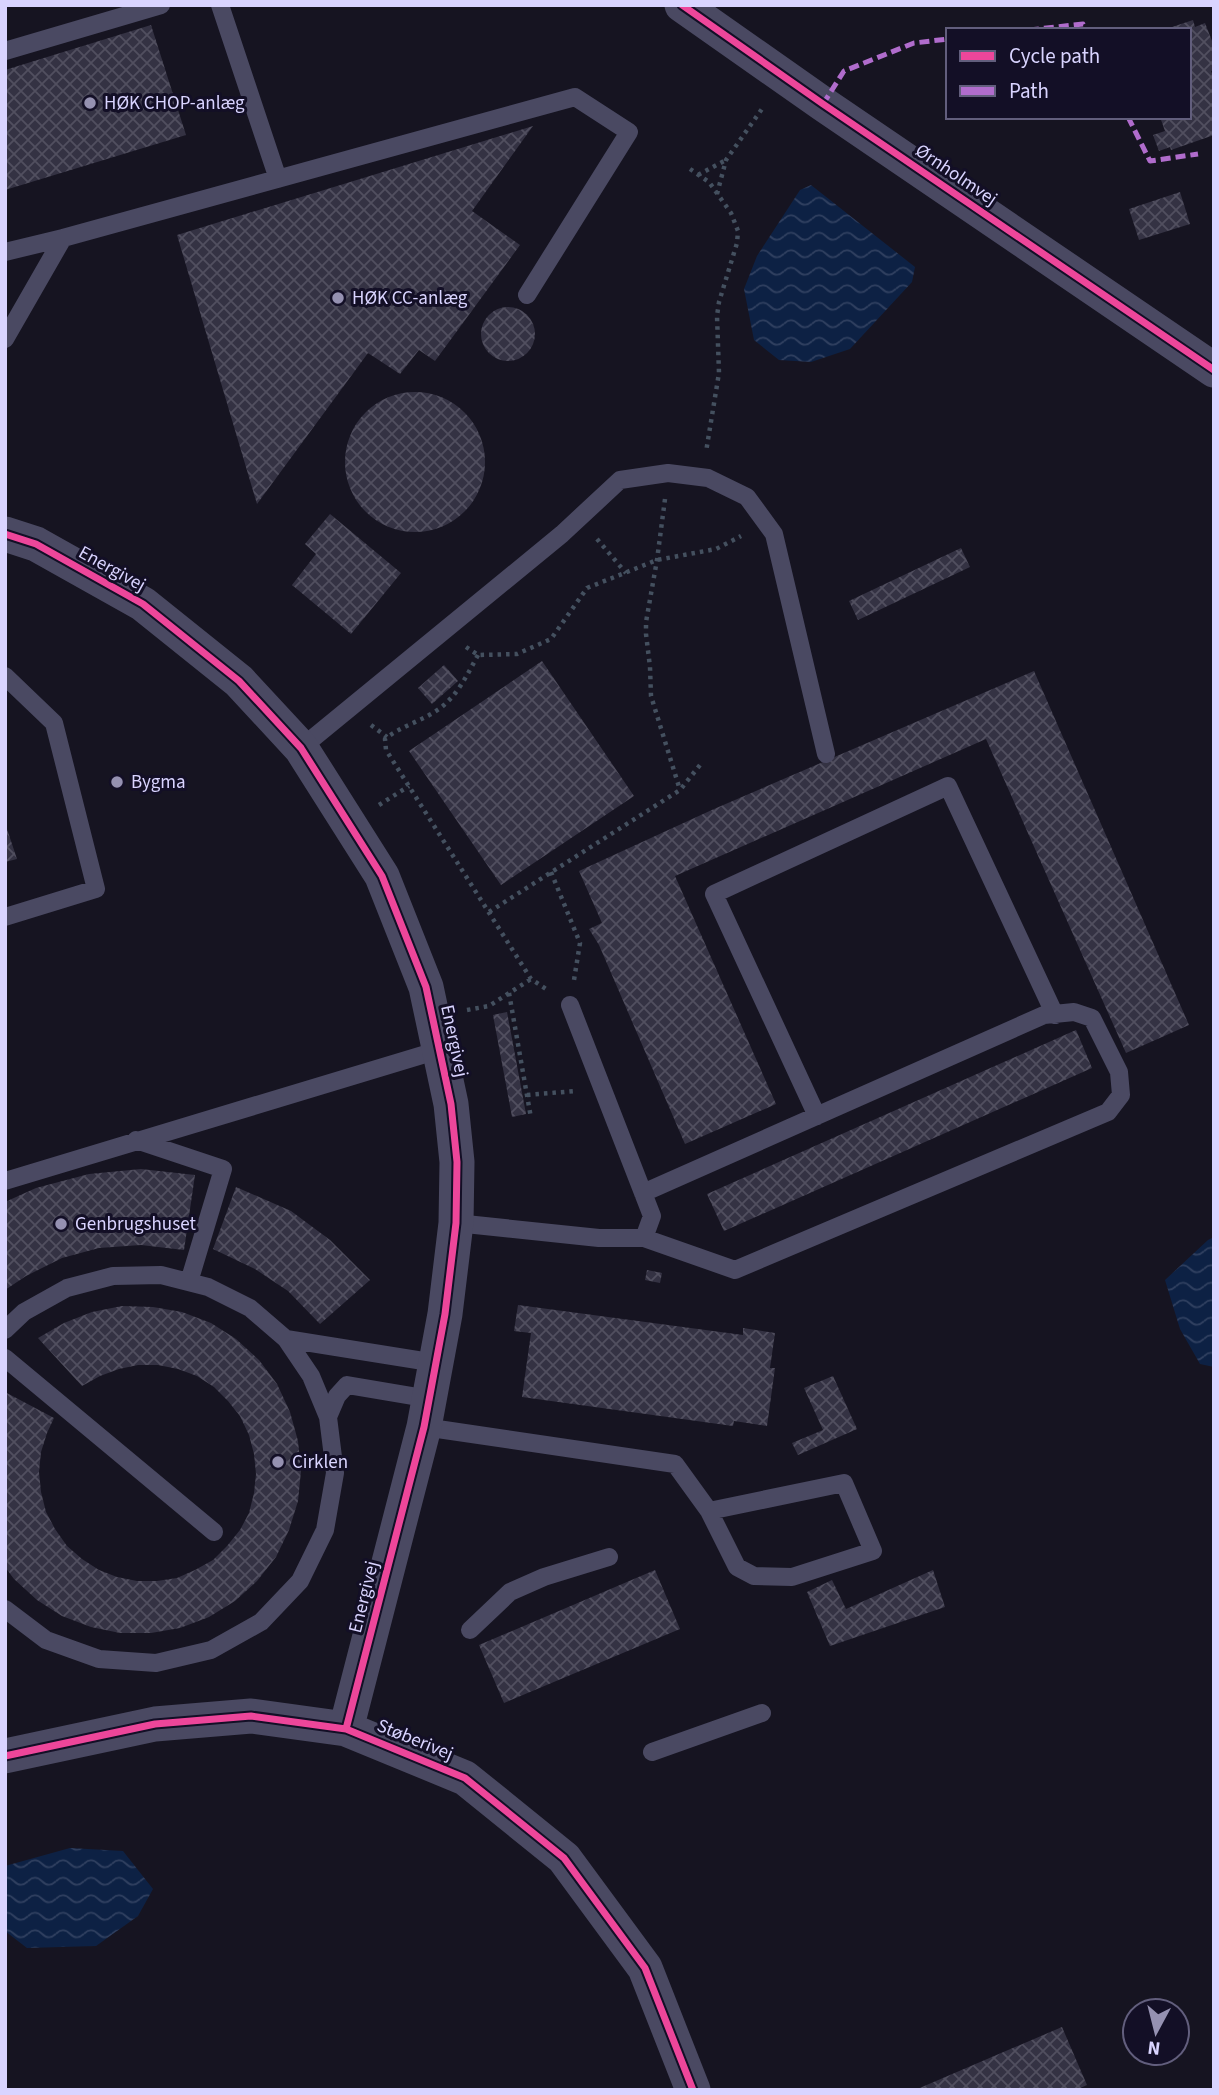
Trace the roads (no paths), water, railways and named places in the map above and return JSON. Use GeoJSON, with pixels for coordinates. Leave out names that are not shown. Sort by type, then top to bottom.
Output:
{"type":"FeatureCollection","features":[{"type":"Feature","properties":{"kind":"street","name":"Ørnholmvej"},"geometry":{"type":"LineString","coordinates":[[682,5],[1214,370]]}},
{"type":"Feature","properties":{"kind":"street","name":"Energivej"},"geometry":{"type":"LineString","coordinates":[[5,534],[36,544],[144,604],[239,681],[301,748],[382,876],[426,987],[451,1104],[457,1162],[456,1223],[445,1314],[427,1413],[346,1729]]}},
{"type":"Feature","properties":{"kind":"street","name":"Støberivej"},"geometry":{"type":"LineString","coordinates":[[5,1756],[155,1724],[251,1716],[346,1729],[465,1778],[564,1858],[645,1968],[693,2090]]}},
{"type":"Feature","properties":{"kind":"lane"},"geometry":{"type":"LineString","coordinates":[[5,51],[161,5]]}},
{"type":"Feature","properties":{"kind":"lane"},"geometry":{"type":"LineString","coordinates":[[219,5],[278,179]]}},
{"type":"Feature","properties":{"kind":"lane"},"geometry":{"type":"LineString","coordinates":[[5,252],[575,97],[629,132],[527,296]]}},
{"type":"Feature","properties":{"kind":"lane"},"geometry":{"type":"LineString","coordinates":[[5,339],[63,238]]}},
{"type":"Feature","properties":{"kind":"lane"},"geometry":{"type":"LineString","coordinates":[[301,748],[578,519],[620,481],[668,473],[708,478],[747,497],[775,534],[827,754]]}},
{"type":"Feature","properties":{"kind":"lane"},"geometry":{"type":"LineString","coordinates":[[5,676],[54,723],[96,889],[5,916]]}},
{"type":"Feature","properties":{"kind":"lane"},"geometry":{"type":"LineString","coordinates":[[817,1116],[714,894],[948,786],[1055,1014]]}},
{"type":"Feature","properties":{"kind":"lane"},"geometry":{"type":"LineString","coordinates":[[570,1005],[653,1216],[644,1238]]}},
{"type":"Feature","properties":{"kind":"lane"},"geometry":{"type":"LineString","coordinates":[[456,1223],[599,1238],[644,1238],[735,1270],[1108,1112],[1121,1096],[1119,1072],[1092,1018],[1074,1013],[1044,1015],[643,1193]]}},
{"type":"Feature","properties":{"kind":"lane"},"geometry":{"type":"LineString","coordinates":[[5,1181],[439,1050]]}},
{"type":"Feature","properties":{"kind":"lane"},"geometry":{"type":"LineString","coordinates":[[135,1140],[223,1169],[189,1282]]}},
{"type":"Feature","properties":{"kind":"lane"},"geometry":{"type":"LineString","coordinates":[[5,1330],[24,1312],[67,1288],[113,1276],[161,1275],[208,1287],[250,1308],[286,1339],[311,1376],[328,1417],[335,1473],[326,1530],[300,1581],[261,1622],[211,1650],[156,1663],[99,1659],[46,1640],[5,1609]]}},
{"type":"Feature","properties":{"kind":"lane"},"geometry":{"type":"LineString","coordinates":[[286,1339],[436,1363]]}},
{"type":"Feature","properties":{"kind":"lane"},"geometry":{"type":"LineString","coordinates":[[5,1358],[214,1532]]}},
{"type":"Feature","properties":{"kind":"lane"},"geometry":{"type":"LineString","coordinates":[[328,1417],[337,1395],[348,1385],[427,1413],[674,1464],[709,1511],[737,1567],[754,1576],[792,1577],[873,1551],[844,1483],[709,1511]]}},
{"type":"Feature","properties":{"kind":"lane"},"geometry":{"type":"LineString","coordinates":[[470,1630],[510,1592],[544,1577],[608,1557]]}},
{"type":"Feature","properties":{"kind":"lane"},"geometry":{"type":"LineString","coordinates":[[652,1752],[762,1713]]}},
{"type":"Feature","properties":{"kind":"water"},"geometry":{"type":"Polygon","coordinates":[[[811,185],[915,267],[912,282],[850,349],[811,362],[779,360],[754,340],[744,289],[757,256],[800,190],[811,185]]]}},
{"type":"Feature","properties":{"kind":"water"},"geometry":{"type":"Polygon","coordinates":[[[1214,1237],[1214,1367],[1200,1364],[1180,1329],[1165,1280],[1214,1237]]]}},
{"type":"Feature","properties":{"kind":"water"},"geometry":{"type":"Polygon","coordinates":[[[70,1848],[123,1851],[153,1889],[138,1916],[96,1946],[27,1948],[5,1931],[5,1866],[70,1848]]]}},
{"type":"Feature","properties":{"kind":"place","name":"HØK CHOP-anlæg"},"geometry":{"type":"Point","coordinates":[90,103]}},
{"type":"Feature","properties":{"kind":"place","name":"HØK CC-anlæg"},"geometry":{"type":"Point","coordinates":[338,298]}},
{"type":"Feature","properties":{"kind":"place","name":"Bygma"},"geometry":{"type":"Point","coordinates":[117,782]}},
{"type":"Feature","properties":{"kind":"place","name":"Genbrugshuset"},"geometry":{"type":"Point","coordinates":[61,1224]}},
{"type":"Feature","properties":{"kind":"place","name":"Cirklen"},"geometry":{"type":"Point","coordinates":[278,1462]}}]}
